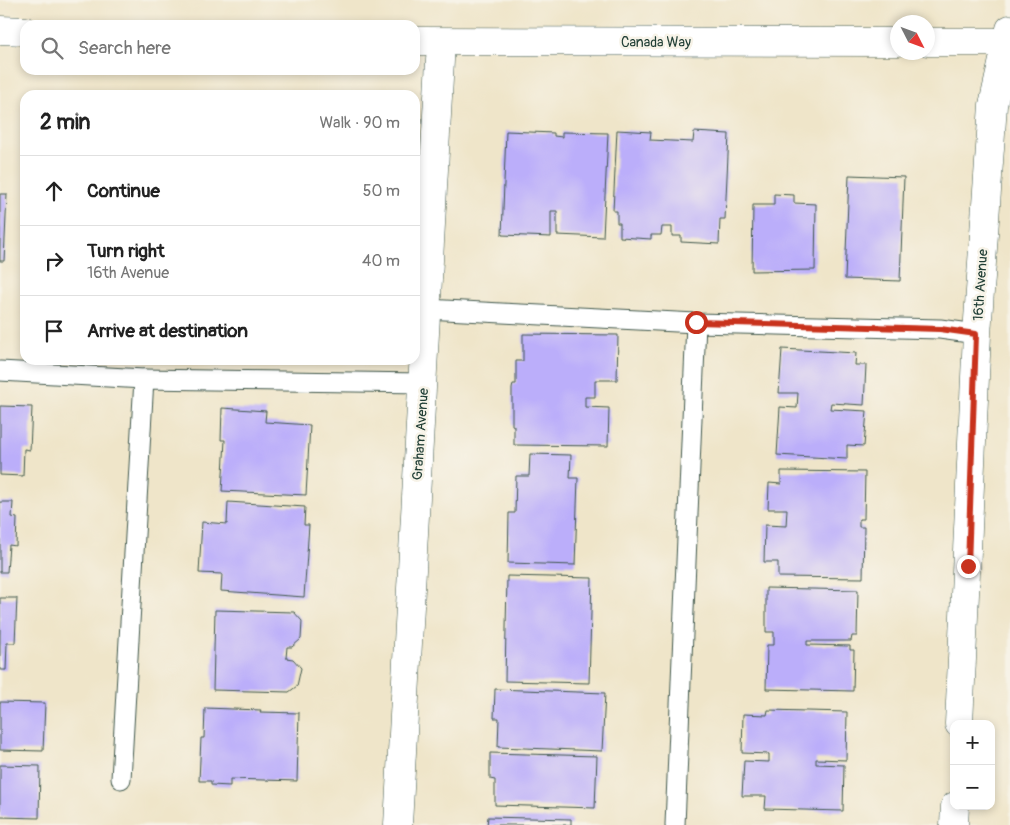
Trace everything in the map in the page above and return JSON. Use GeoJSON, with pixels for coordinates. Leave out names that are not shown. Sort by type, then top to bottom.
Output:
{"type":"FeatureCollection","features":[{"type":"Feature","properties":{"kind":"street"},"geometry":{"type":"LineString","coordinates":[[0,30],[20,31]]}},
{"type":"Feature","properties":{"kind":"street"},"geometry":{"type":"LineString","coordinates":[[935,42],[1009,37]]}},
{"type":"Feature","properties":{"kind":"street","name":"16th Avenue"},"geometry":{"type":"LineString","coordinates":[[959,720],[968,566],[976,334],[992,105],[1009,37]]}},
{"type":"Feature","properties":{"kind":"street","name":"Canada Way"},"geometry":{"type":"LineString","coordinates":[[428,42],[890,42]]}},
{"type":"Feature","properties":{"kind":"street","name":"Graham Avenue"},"geometry":{"type":"LineString","coordinates":[[398,825],[426,309],[428,42]]}},
{"type":"Feature","properties":{"kind":"street"},"geometry":{"type":"LineString","coordinates":[[954,825],[955,810]]}},
{"type":"Feature","properties":{"kind":"lane"},"geometry":{"type":"LineString","coordinates":[[426,309],[696,322],[940,329],[976,334]]}},
{"type":"Feature","properties":{"kind":"lane"},"geometry":{"type":"LineString","coordinates":[[675,825],[696,322]]}},
{"type":"Feature","properties":{"kind":"lane"},"geometry":{"type":"LineString","coordinates":[[0,370],[144,380],[423,383]]}},
{"type":"Feature","properties":{"kind":"lane"},"geometry":{"type":"LineString","coordinates":[[121,779],[144,380]]}},
{"type":"Feature","properties":{"kind":"building"},"geometry":{"type":"Polygon","coordinates":[[[617,130],[651,132],[650,140],[693,142],[694,132],[729,134],[725,219],[720,219],[719,244],[681,242],[681,236],[672,236],[672,227],[662,227],[661,235],[651,235],[651,239],[620,237],[620,223],[617,223],[617,211],[613,211],[617,130]]]}},
{"type":"Feature","properties":{"kind":"building"},"geometry":{"type":"Polygon","coordinates":[[[506,131],[554,133],[554,136],[562,137],[562,132],[608,133],[603,237],[557,235],[557,211],[551,211],[551,237],[502,235],[506,131]]]}},
{"type":"Feature","properties":{"kind":"building"},"geometry":{"type":"Polygon","coordinates":[[[849,175],[904,177],[900,281],[845,279],[849,175]]]}},
{"type":"Feature","properties":{"kind":"building"},"geometry":{"type":"Polygon","coordinates":[[[0,194],[7,194],[4,261],[0,261],[0,194]]]}},
{"type":"Feature","properties":{"kind":"building"},"geometry":{"type":"Polygon","coordinates":[[[774,194],[794,195],[794,203],[816,204],[815,270],[752,271],[753,205],[774,205],[774,194]]]}},
{"type":"Feature","properties":{"kind":"building"},"geometry":{"type":"Polygon","coordinates":[[[523,334],[618,335],[617,380],[595,380],[595,397],[585,397],[585,407],[609,408],[608,446],[514,445],[512,389],[513,384],[516,384],[516,361],[523,361],[523,334]]]}},
{"type":"Feature","properties":{"kind":"building"},"geometry":{"type":"Polygon","coordinates":[[[782,349],[856,353],[855,365],[866,365],[864,405],[831,403],[830,409],[867,411],[864,446],[847,445],[847,459],[777,455],[780,407],[797,408],[798,393],[779,393],[782,349]]]}},
{"type":"Feature","properties":{"kind":"building"},"geometry":{"type":"Polygon","coordinates":[[[0,406],[32,407],[30,450],[24,449],[23,476],[0,475],[0,406]]]}},
{"type":"Feature","properties":{"kind":"building"},"geometry":{"type":"Polygon","coordinates":[[[222,408],[266,411],[265,422],[310,425],[306,495],[222,491],[225,440],[221,440],[222,408]]]}},
{"type":"Feature","properties":{"kind":"building"},"geometry":{"type":"Polygon","coordinates":[[[530,454],[571,455],[570,478],[578,478],[575,565],[508,563],[509,513],[515,513],[516,476],[529,476],[530,454]]]}},
{"type":"Feature","properties":{"kind":"building"},"geometry":{"type":"Polygon","coordinates":[[[781,471],[865,472],[864,519],[859,519],[859,527],[864,527],[863,578],[778,577],[778,562],[764,562],[765,525],[786,526],[787,509],[768,509],[769,483],[781,484],[781,471]]]}},
{"type":"Feature","properties":{"kind":"building"},"geometry":{"type":"Polygon","coordinates":[[[0,502],[13,502],[12,517],[17,518],[16,546],[9,545],[7,572],[0,572],[0,502]]]}},
{"type":"Feature","properties":{"kind":"building"},"geometry":{"type":"Polygon","coordinates":[[[228,502],[305,507],[304,525],[309,525],[304,597],[221,591],[222,574],[199,573],[202,522],[227,524],[228,502]]]}},
{"type":"Feature","properties":{"kind":"building"},"geometry":{"type":"Polygon","coordinates":[[[507,576],[592,578],[589,683],[505,681],[507,576]]]}},
{"type":"Feature","properties":{"kind":"building"},"geometry":{"type":"Polygon","coordinates":[[[766,588],[858,590],[857,636],[852,636],[851,641],[807,641],[807,645],[850,646],[850,650],[854,650],[853,691],[766,689],[767,645],[774,645],[774,632],[766,632],[766,588]]]}},
{"type":"Feature","properties":{"kind":"building"},"geometry":{"type":"Polygon","coordinates":[[[0,598],[17,598],[15,643],[7,643],[6,670],[0,670],[0,598]]]}},
{"type":"Feature","properties":{"kind":"building"},"geometry":{"type":"Polygon","coordinates":[[[215,610],[294,612],[302,621],[301,639],[292,647],[287,647],[286,658],[293,659],[301,668],[297,686],[289,692],[213,690],[215,610]]]}},
{"type":"Feature","properties":{"kind":"building"},"geometry":{"type":"Polygon","coordinates":[[[495,689],[605,693],[602,751],[498,747],[499,718],[494,718],[495,689]]]}},
{"type":"Feature","properties":{"kind":"building"},"geometry":{"type":"Polygon","coordinates":[[[0,702],[45,703],[43,751],[0,750],[0,702]]]}},
{"type":"Feature","properties":{"kind":"building"},"geometry":{"type":"Polygon","coordinates":[[[205,708],[299,713],[297,781],[230,779],[230,786],[211,785],[211,781],[199,781],[201,738],[204,738],[205,708]]]}},
{"type":"Feature","properties":{"kind":"building"},"geometry":{"type":"Polygon","coordinates":[[[768,710],[847,712],[846,760],[816,759],[816,764],[844,765],[843,811],[765,809],[766,796],[742,796],[744,761],[769,762],[769,754],[742,753],[743,714],[767,715],[768,710]]]}},
{"type":"Feature","properties":{"kind":"building"},"geometry":{"type":"Polygon","coordinates":[[[490,753],[597,756],[595,808],[495,805],[495,780],[490,779],[490,753]]]}},
{"type":"Feature","properties":{"kind":"building"},"geometry":{"type":"Polygon","coordinates":[[[0,765],[40,766],[39,818],[0,817],[0,765]]]}},
{"type":"Feature","properties":{"kind":"building"},"geometry":{"type":"Polygon","coordinates":[[[488,817],[571,819],[571,825],[487,825],[488,817]]]}},
{"type":"Feature","properties":{"kind":"route"},"geometry":{"type":"LineString","coordinates":[[696,322],[940,329],[976,334],[968,566]]}}]}
